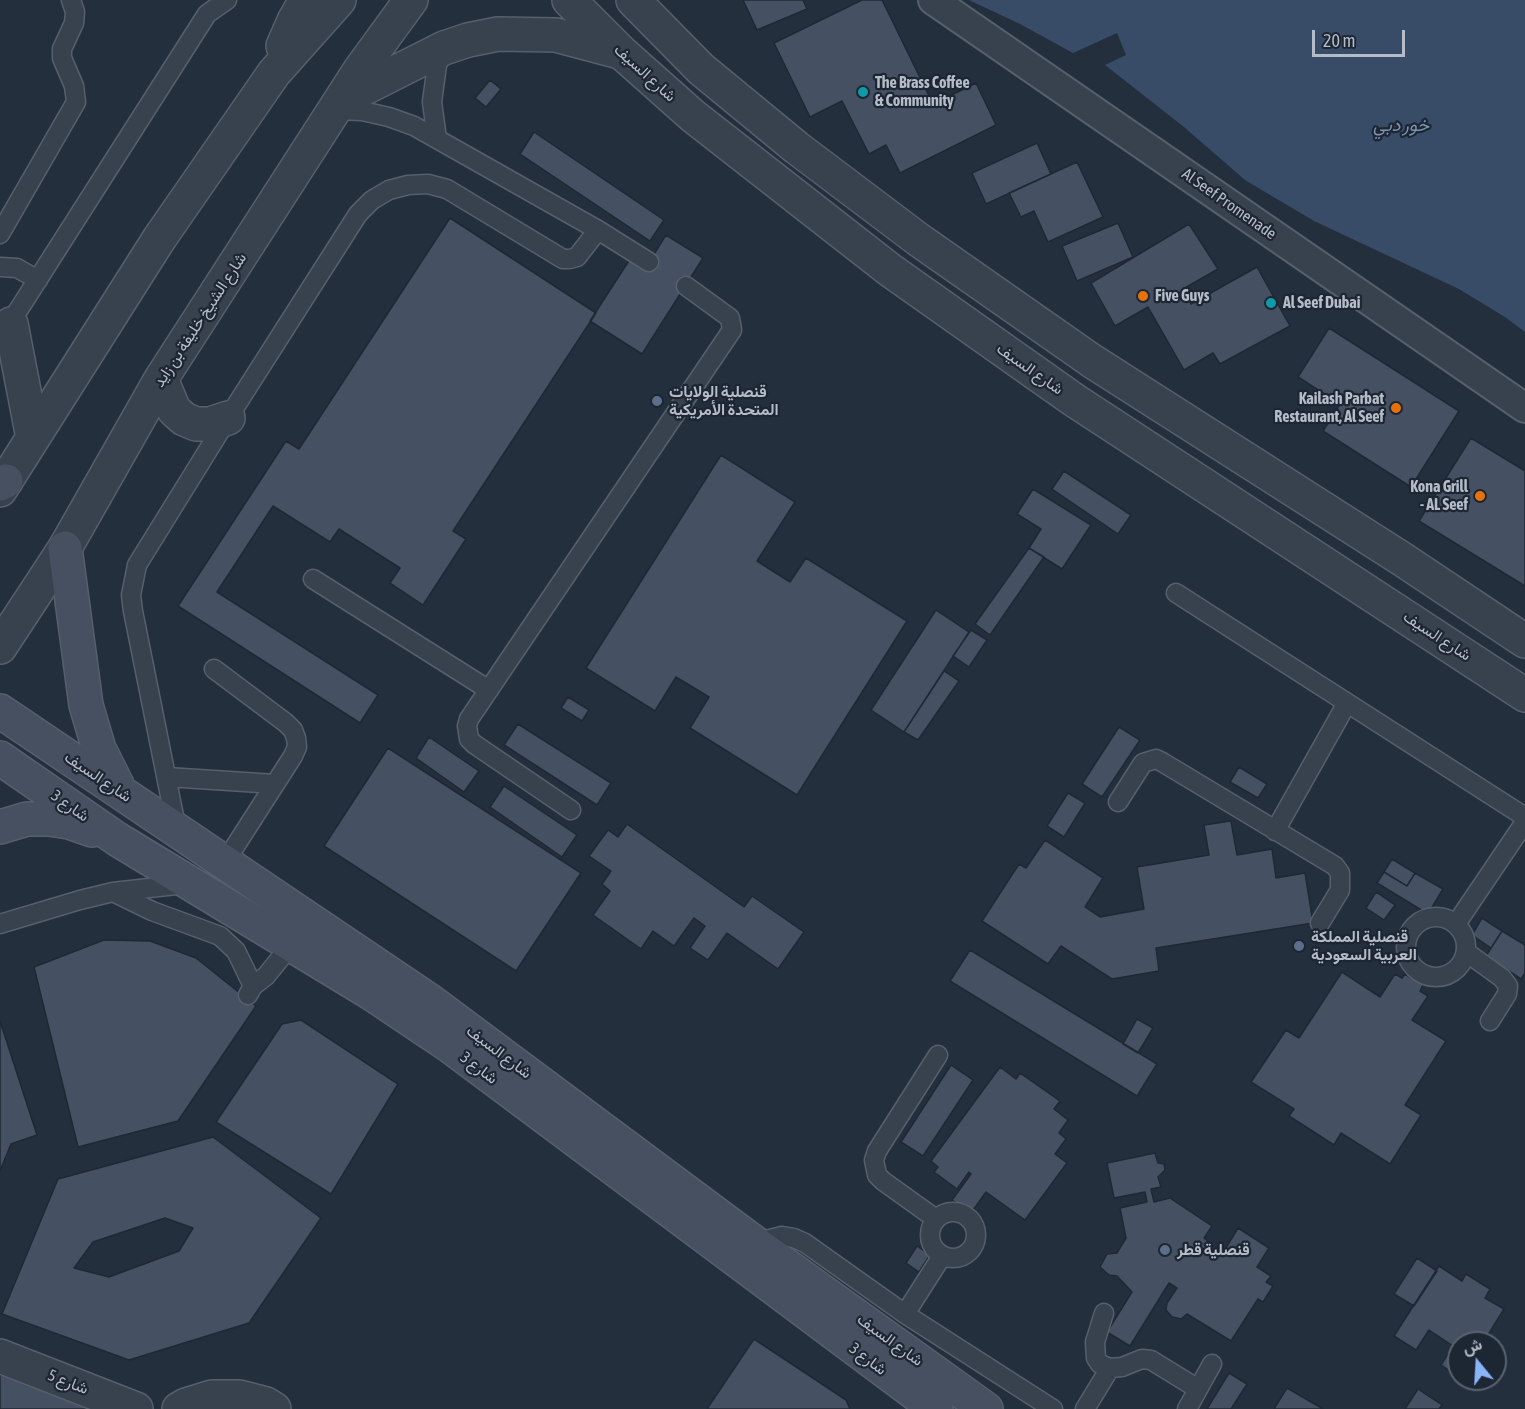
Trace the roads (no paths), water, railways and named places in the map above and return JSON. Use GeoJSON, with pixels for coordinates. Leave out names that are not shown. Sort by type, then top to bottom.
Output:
{"type":"FeatureCollection","features":[{"type":"Feature","properties":{"kind":"main road"},"geometry":{"type":"LineString","coordinates":[[65,548],[86,705],[99,749],[121,793]]}},
{"type":"Feature","properties":{"kind":"main road","name":"شارع السيف"},"geometry":{"type":"LineString","coordinates":[[0,711],[467,1028],[759,1246],[986,1409]]}},
{"type":"Feature","properties":{"kind":"main road","name":"شارع 3"},"geometry":{"type":"LineString","coordinates":[[0,758],[117,839],[371,993],[450,1046],[922,1404]]}},
{"type":"Feature","properties":{"kind":"main road"},"geometry":{"type":"LineString","coordinates":[[0,827],[27,819],[49,819],[69,822],[117,839]]}},
{"type":"Feature","properties":{"kind":"street"},"geometry":{"type":"LineString","coordinates":[[274,73],[294,21],[306,0]]}},
{"type":"Feature","properties":{"kind":"street"},"geometry":{"type":"LineString","coordinates":[[2,485],[159,239],[274,73],[339,0]]}},
{"type":"Feature","properties":{"kind":"street","name":"شارع الشيخ خليفة بن زايد"},"geometry":{"type":"LineString","coordinates":[[0,647],[65,548],[161,379],[377,44],[411,0]]}},
{"type":"Feature","properties":{"kind":"street","name":"شارع السيف"},"geometry":{"type":"LineString","coordinates":[[569,0],[621,52],[693,116],[890,270],[1074,400],[1525,694]]}},
{"type":"Feature","properties":{"kind":"street"},"geometry":{"type":"LineString","coordinates":[[633,0],[700,69],[797,148],[919,240],[1092,361],[1402,559],[1525,642]]}},
{"type":"Feature","properties":{"kind":"street","name":"Al Seef Promenade"},"geometry":{"type":"LineString","coordinates":[[933,0],[1525,408]]}},
{"type":"Feature","properties":{"kind":"street"},"geometry":{"type":"LineString","coordinates":[[338,105],[444,48],[498,34],[556,35],[621,52]]}},
{"type":"Feature","properties":{"kind":"street"},"geometry":{"type":"LineString","coordinates":[[5,331],[33,438]]}},
{"type":"Feature","properties":{"kind":"street"},"geometry":{"type":"LineString","coordinates":[[161,379],[174,410],[184,418],[196,424],[203,424],[228,418]]}},
{"type":"Feature","properties":{"kind":"street","name":"شارع 5"},"geometry":{"type":"LineString","coordinates":[[0,1356],[136,1409]]}},
{"type":"Feature","properties":{"kind":"street"},"geometry":{"type":"LineString","coordinates":[[179,1409],[212,1397],[239,1397],[266,1404],[274,1409]]}},
{"type":"Feature","properties":{"kind":"lane"},"geometry":{"type":"LineString","coordinates":[[0,234],[76,102],[74,86],[62,58],[62,49],[74,23],[75,12],[71,0]]}},
{"type":"Feature","properties":{"kind":"lane"},"geometry":{"type":"LineString","coordinates":[[5,331],[207,14],[227,0]]}},
{"type":"Feature","properties":{"kind":"lane"},"geometry":{"type":"LineString","coordinates":[[437,139],[433,120],[434,84],[444,48]]}},
{"type":"Feature","properties":{"kind":"lane"},"geometry":{"type":"LineString","coordinates":[[338,105],[389,117],[414,126],[598,230],[649,262]]}},
{"type":"Feature","properties":{"kind":"lane"},"geometry":{"type":"LineString","coordinates":[[177,831],[133,611],[131,595],[137,566],[358,214],[372,200],[389,190],[408,185],[428,184],[447,189],[563,259],[570,260],[577,257],[598,230]]}},
{"type":"Feature","properties":{"kind":"lane"},"geometry":{"type":"LineString","coordinates":[[0,267],[17,267],[38,280]]}},
{"type":"Feature","properties":{"kind":"lane"},"geometry":{"type":"LineString","coordinates":[[571,810],[469,739],[466,733],[469,719],[732,330],[730,318],[686,286]]}},
{"type":"Feature","properties":{"kind":"lane"},"geometry":{"type":"LineString","coordinates":[[313,579],[489,690]]}},
{"type":"Feature","properties":{"kind":"lane"},"geometry":{"type":"LineString","coordinates":[[1176,593],[1525,817]]}},
{"type":"Feature","properties":{"kind":"lane"},"geometry":{"type":"LineString","coordinates":[[214,669],[292,730],[297,747],[225,862]]}},
{"type":"Feature","properties":{"kind":"lane"},"geometry":{"type":"LineString","coordinates":[[1275,831],[1347,703]]}},
{"type":"Feature","properties":{"kind":"lane"},"geometry":{"type":"LineString","coordinates":[[1118,802],[1143,763],[1156,759],[1162,762],[1335,866],[1340,873],[1340,890],[1320,923]]}},
{"type":"Feature","properties":{"kind":"lane"},"geometry":{"type":"LineString","coordinates":[[167,777],[275,784]]}},
{"type":"Feature","properties":{"kind":"lane"},"geometry":{"type":"LineString","coordinates":[[1456,924],[1525,822]]}},
{"type":"Feature","properties":{"kind":"lane"},"geometry":{"type":"LineString","coordinates":[[0,924],[113,892],[191,884]]}},
{"type":"Feature","properties":{"kind":"lane"},"geometry":{"type":"LineString","coordinates":[[113,892],[152,910],[220,936],[236,951],[250,991],[266,976],[291,945]]}},
{"type":"Feature","properties":{"kind":"lane"},"geometry":{"type":"LineString","coordinates":[[1436,916],[1447,918],[1456,924],[1466,941],[1466,952],[1456,970],[1447,976],[1436,977],[1416,970],[1409,962],[1406,952],[1409,932],[1425,918],[1436,916]]}},
{"type":"Feature","properties":{"kind":"lane"},"geometry":{"type":"LineString","coordinates":[[1466,952],[1503,978],[1508,986],[1507,994],[1490,1021]]}},
{"type":"Feature","properties":{"kind":"lane"},"geometry":{"type":"LineString","coordinates":[[936,1219],[883,1181],[874,1167],[874,1160],[877,1151],[938,1055]]}},
{"type":"Feature","properties":{"kind":"lane"},"geometry":{"type":"LineString","coordinates":[[953,1212],[969,1220],[974,1227],[973,1245],[968,1253],[960,1257],[942,1256],[935,1250],[930,1234],[936,1219],[953,1212]]}},
{"type":"Feature","properties":{"kind":"lane"},"geometry":{"type":"LineString","coordinates":[[759,1246],[770,1239],[782,1236],[805,1243],[904,1314],[1053,1409]]}},
{"type":"Feature","properties":{"kind":"lane"},"geometry":{"type":"LineString","coordinates":[[904,1314],[942,1256]]}},
{"type":"Feature","properties":{"kind":"lane"},"geometry":{"type":"LineString","coordinates":[[1104,1312],[1094,1351],[1100,1364],[1110,1368],[1122,1367],[1142,1359],[1151,1360],[1198,1389]]}},
{"type":"Feature","properties":{"kind":"lane"},"geometry":{"type":"LineString","coordinates":[[1187,1409],[1212,1364]]}},
{"type":"Feature","properties":{"kind":"lane"},"geometry":{"type":"LineString","coordinates":[[1085,1409],[1110,1368]]}},
{"type":"Feature","properties":{"kind":"water","name":"خور دبي"},"geometry":{"type":"Polygon","coordinates":[[[969,0],[1525,0],[1525,332],[1459,289],[1314,221],[1245,180],[1184,127],[1105,65],[1126,55],[1117,33],[1073,53],[969,0]]]}},
{"type":"Feature","properties":{"kind":"place","name":"The Brass Coffee & Community"},"geometry":{"type":"Point","coordinates":[863,92]}},
{"type":"Feature","properties":{"kind":"place","name":"Five Guys"},"geometry":{"type":"Point","coordinates":[1143,296]}},
{"type":"Feature","properties":{"kind":"place","name":"Al Seef Dubai"},"geometry":{"type":"Point","coordinates":[1271,303]}},
{"type":"Feature","properties":{"kind":"place","name":"قنصلية الولايات المتحدة الأمريكية"},"geometry":{"type":"Point","coordinates":[657,401]}},
{"type":"Feature","properties":{"kind":"place","name":"Kailash Parbat Restaurant, Al Seef"},"geometry":{"type":"Point","coordinates":[1396,408]}},
{"type":"Feature","properties":{"kind":"place","name":"Kona Grill - AL Seef"},"geometry":{"type":"Point","coordinates":[1480,496]}},
{"type":"Feature","properties":{"kind":"place","name":"قنصلية المملكة العربية السعودية"},"geometry":{"type":"Point","coordinates":[1299,946]}},
{"type":"Feature","properties":{"kind":"place","name":"قنصلية قطر"},"geometry":{"type":"Point","coordinates":[1165,1250]}}]}
